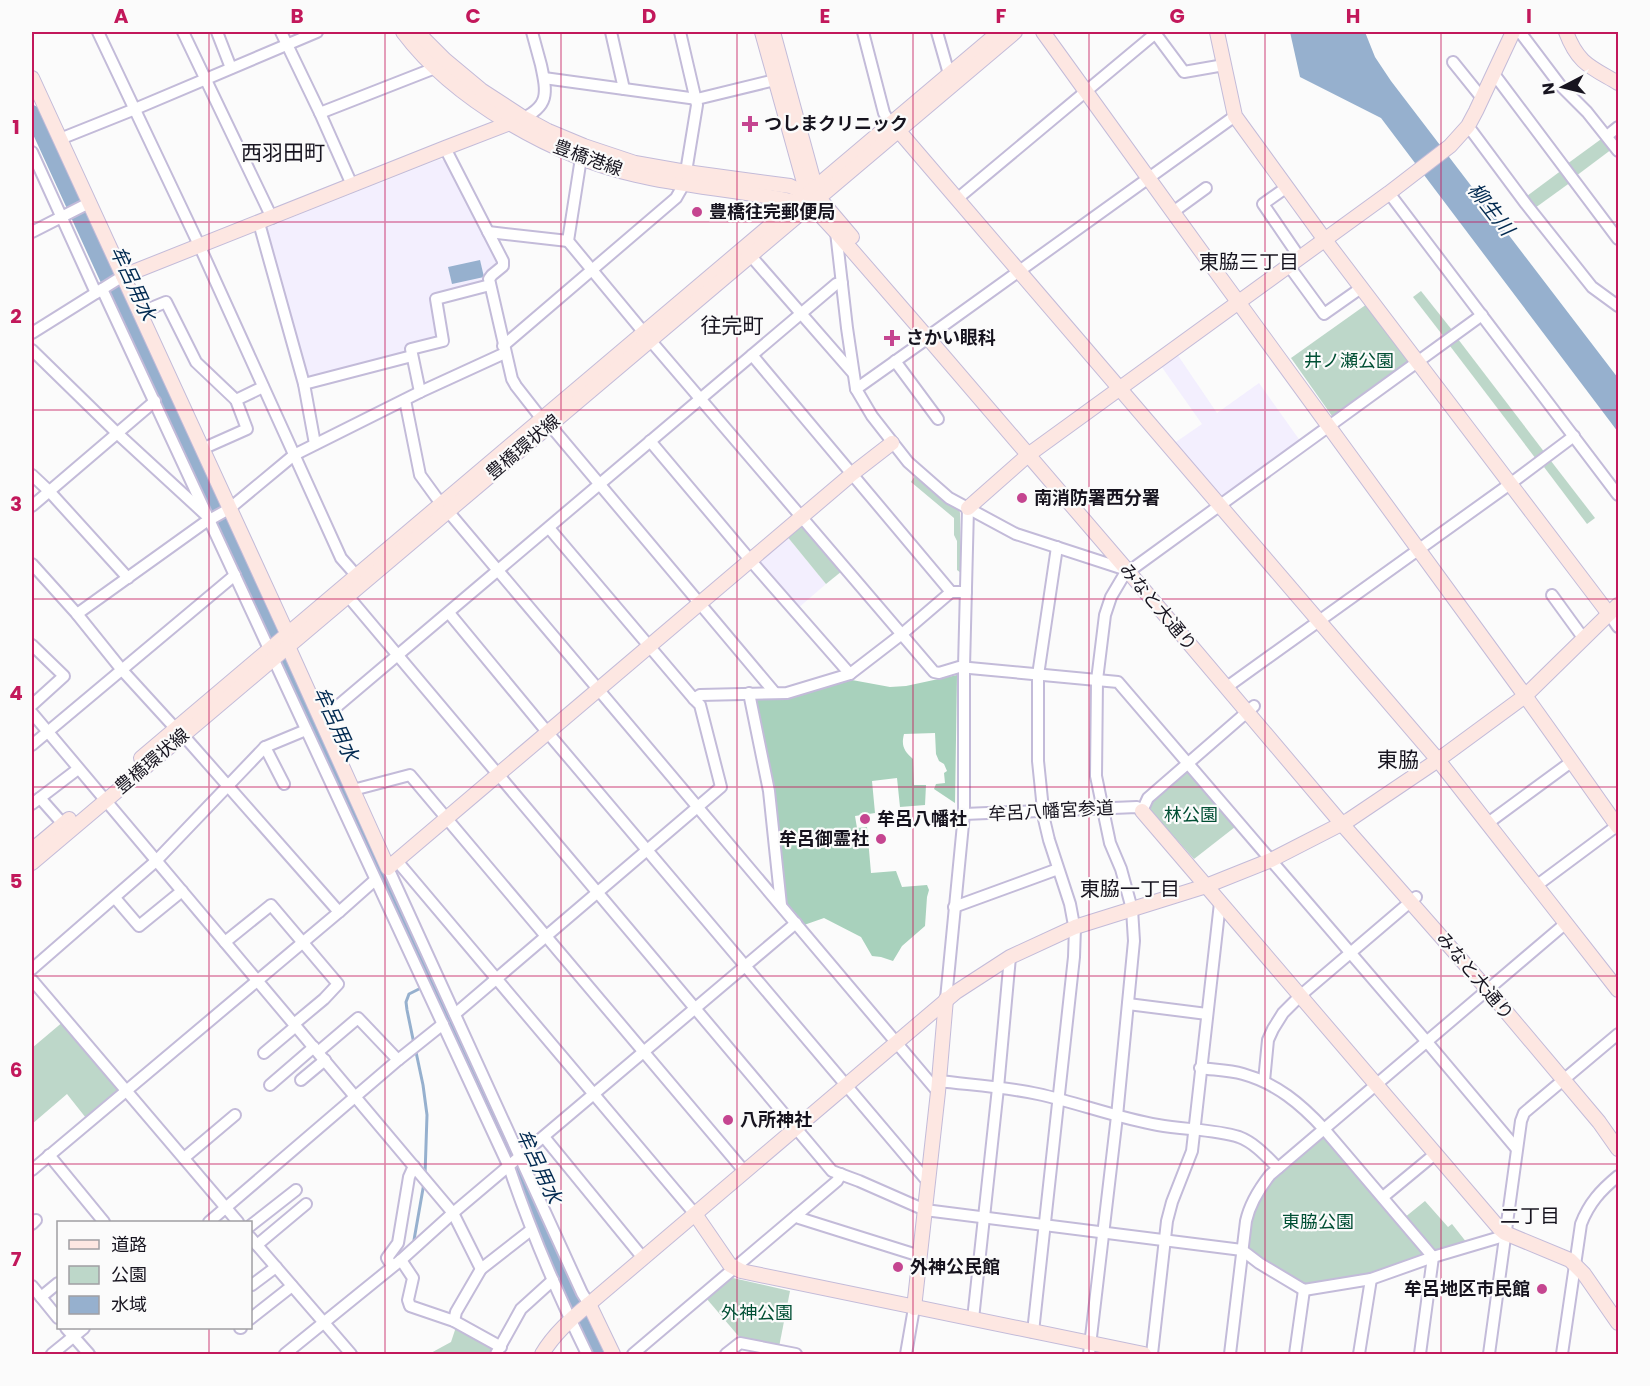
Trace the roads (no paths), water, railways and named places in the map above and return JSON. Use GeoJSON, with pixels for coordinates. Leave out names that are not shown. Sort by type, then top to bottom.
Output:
{"type":"FeatureCollection","features":[{"type":"Feature","properties":{"kind":"street"},"geometry":{"type":"LineString","coordinates":[[98,32],[200,247],[341,558],[356,575]]}},
{"type":"Feature","properties":{"kind":"street"},"geometry":{"type":"LineString","coordinates":[[183,32],[206,79],[266,220],[304,384],[315,444]]}},
{"type":"Feature","properties":{"kind":"street"},"geometry":{"type":"LineString","coordinates":[[217,32],[231,68]]}},
{"type":"Feature","properties":{"kind":"street"},"geometry":{"type":"LineString","coordinates":[[281,32],[352,185]]}},
{"type":"Feature","properties":{"kind":"street"},"geometry":{"type":"LineString","coordinates":[[60,139],[317,32]]}},
{"type":"Feature","properties":{"kind":"street","name":"豊橋港線"},"geometry":{"type":"LineString","coordinates":[[403,32],[435,68],[474,100],[545,142],[581,158],[634,175],[685,178]]}},
{"type":"Feature","properties":{"kind":"street","name":"豊橋港線"},"geometry":{"type":"LineString","coordinates":[[417,32],[445,60],[481,90],[548,131],[584,146],[685,178],[775,198],[809,197]]}},
{"type":"Feature","properties":{"kind":"street"},"geometry":{"type":"LineString","coordinates":[[32,333],[108,285],[534,112],[545,98],[546,93],[532,32]]}},
{"type":"Feature","properties":{"kind":"street"},"geometry":{"type":"LineString","coordinates":[[611,32],[624,89]]}},
{"type":"Feature","properties":{"kind":"street"},"geometry":{"type":"LineString","coordinates":[[77,614],[218,515],[294,455],[504,349],[591,270],[676,198],[685,178],[698,105],[680,32]]}},
{"type":"Feature","properties":{"kind":"street","name":"みなと大通り"},"geometry":{"type":"LineString","coordinates":[[762,32],[809,197],[836,232],[930,335]]}},
{"type":"Feature","properties":{"kind":"street","name":"みなと大通り"},"geometry":{"type":"LineString","coordinates":[[773,32],[809,197],[1490,987],[1566,1078],[1618,1149]]}},
{"type":"Feature","properties":{"kind":"street"},"geometry":{"type":"LineString","coordinates":[[863,32],[884,113],[894,127],[1438,760],[1618,990]]}},
{"type":"Feature","properties":{"kind":"street"},"geometry":{"type":"LineString","coordinates":[[937,32],[949,74]]}},
{"type":"Feature","properties":{"kind":"street","name":"豊橋環状線"},"geometry":{"type":"LineString","coordinates":[[894,127],[949,74],[999,32]]}},
{"type":"Feature","properties":{"kind":"street","name":"豊橋環状線"},"geometry":{"type":"LineString","coordinates":[[278,647],[347,595],[445,507],[809,197],[1015,32]]}},
{"type":"Feature","properties":{"kind":"street"},"geometry":{"type":"LineString","coordinates":[[1043,32],[1618,826],[1536,886]]}},
{"type":"Feature","properties":{"kind":"street"},"geometry":{"type":"LineString","coordinates":[[957,199],[1156,32],[1184,72],[1224,65]]}},
{"type":"Feature","properties":{"kind":"street"},"geometry":{"type":"LineString","coordinates":[[1217,32],[1235,116],[1325,240],[1510,484],[1614,610],[1618,627]]}},
{"type":"Feature","properties":{"kind":"street"},"geometry":{"type":"LineString","coordinates":[[906,1354],[914,1308],[925,1210],[964,814],[964,667],[968,508],[1031,453],[1240,303],[1450,146],[1468,126],[1513,32]]}},
{"type":"Feature","properties":{"kind":"street"},"geometry":{"type":"LineString","coordinates":[[1520,32],[1560,85],[1587,112],[1618,151]]}},
{"type":"Feature","properties":{"kind":"street"},"geometry":{"type":"LineString","coordinates":[[1566,32],[1572,48],[1583,62],[1618,83]]}},
{"type":"Feature","properties":{"kind":"street"},"geometry":{"type":"LineString","coordinates":[[1454,62],[1482,98]]}},
{"type":"Feature","properties":{"kind":"street"},"geometry":{"type":"LineString","coordinates":[[320,113],[435,68]]}},
{"type":"Feature","properties":{"kind":"street"},"geometry":{"type":"LineString","coordinates":[[1494,74],[1618,239]]}},
{"type":"Feature","properties":{"kind":"street"},"geometry":{"type":"LineString","coordinates":[[32,78],[60,139],[75,210],[108,285],[139,313],[202,449],[235,575],[321,720],[352,790],[369,846],[375,880],[455,1014],[515,1162],[531,1230],[553,1280],[613,1354]]}},
{"type":"Feature","properties":{"kind":"street"},"geometry":{"type":"LineString","coordinates":[[544,78],[697,99],[775,80]]}},
{"type":"Feature","properties":{"kind":"street"},"geometry":{"type":"LineString","coordinates":[[856,389],[1235,116]]}},
{"type":"Feature","properties":{"kind":"street"},"geometry":{"type":"LineString","coordinates":[[1468,126],[1592,287],[1618,306]]}},
{"type":"Feature","properties":{"kind":"street"},"geometry":{"type":"LineString","coordinates":[[1607,136],[1618,127]]}},
{"type":"Feature","properties":{"kind":"street"},"geometry":{"type":"LineString","coordinates":[[445,148],[503,261],[503,266],[489,279],[504,349],[516,386],[775,693]]}},
{"type":"Feature","properties":{"kind":"street"},"geometry":{"type":"LineString","coordinates":[[32,152],[75,210],[155,401],[218,515],[278,647],[306,730],[369,846],[392,864],[495,979],[695,1214],[734,1268],[1033,1332],[1090,1349],[1144,1354]]}},
{"type":"Feature","properties":{"kind":"street"},"geometry":{"type":"LineString","coordinates":[[568,241],[581,158]]}},
{"type":"Feature","properties":{"kind":"street"},"geometry":{"type":"LineString","coordinates":[[1287,187],[1263,204],[1324,314],[1361,288]]}},
{"type":"Feature","properties":{"kind":"street"},"geometry":{"type":"LineString","coordinates":[[1173,212],[1206,188]]}},
{"type":"Feature","properties":{"kind":"street"},"geometry":{"type":"LineString","coordinates":[[1389,193],[1618,495]]}},
{"type":"Feature","properties":{"kind":"street","name":"豊橋環状線"},"geometry":{"type":"LineString","coordinates":[[646,336],[750,255],[809,197]]}},
{"type":"Feature","properties":{"kind":"street"},"geometry":{"type":"LineString","coordinates":[[32,232],[75,210]]}},
{"type":"Feature","properties":{"kind":"street"},"geometry":{"type":"LineString","coordinates":[[488,232],[568,241],[646,336],[934,672],[964,667],[1118,682],[1516,1148]]}},
{"type":"Feature","properties":{"kind":"street"},"geometry":{"type":"LineString","coordinates":[[836,232],[856,389],[872,416],[908,462],[949,498],[1016,534],[1131,568]]}},
{"type":"Feature","properties":{"kind":"street"},"geometry":{"type":"LineString","coordinates":[[750,255],[853,373]]}},
{"type":"Feature","properties":{"kind":"street"},"geometry":{"type":"LineString","coordinates":[[321,720],[836,284],[842,283]]}},
{"type":"Feature","properties":{"kind":"street"},"geometry":{"type":"LineString","coordinates":[[420,392],[411,349],[444,341],[436,299],[490,285]]}},
{"type":"Feature","properties":{"kind":"street"},"geometry":{"type":"LineString","coordinates":[[139,313],[166,302],[196,362],[236,400],[247,429],[202,449]]}},
{"type":"Feature","properties":{"kind":"street"},"geometry":{"type":"LineString","coordinates":[[1090,1349],[1117,1116],[1134,941],[1132,909],[1121,869],[1110,843],[1096,776],[1097,680],[1106,615],[1111,597],[1131,568],[1482,315]]}},
{"type":"Feature","properties":{"kind":"street"},"geometry":{"type":"LineString","coordinates":[[32,350],[118,434],[218,515]]}},
{"type":"Feature","properties":{"kind":"street"},"geometry":{"type":"LineString","coordinates":[[304,384],[412,356]]}},
{"type":"Feature","properties":{"kind":"street"},"geometry":{"type":"LineString","coordinates":[[752,356],[951,592]]}},
{"type":"Feature","properties":{"kind":"street"},"geometry":{"type":"LineString","coordinates":[[895,361],[938,419]]}},
{"type":"Feature","properties":{"kind":"street"},"geometry":{"type":"LineString","coordinates":[[236,400],[263,387]]}},
{"type":"Feature","properties":{"kind":"street"},"geometry":{"type":"LineString","coordinates":[[405,400],[420,475],[498,571],[796,923],[897,1042],[938,1086],[998,1088],[1059,1099],[1158,1125],[1194,1131],[1219,1132],[1247,1141],[1278,1168]]}},
{"type":"Feature","properties":{"kind":"street"},"geometry":{"type":"LineString","coordinates":[[32,506],[155,401]]}},
{"type":"Feature","properties":{"kind":"street"},"geometry":{"type":"LineString","coordinates":[[1230,685],[1574,436]]}},
{"type":"Feature","properties":{"kind":"street"},"geometry":{"type":"LineString","coordinates":[[650,441],[850,674]]}},
{"type":"Feature","properties":{"kind":"street"},"geometry":{"type":"LineString","coordinates":[[392,864],[852,474],[892,443]]}},
{"type":"Feature","properties":{"kind":"street"},"geometry":{"type":"LineString","coordinates":[[32,475],[128,578]]}},
{"type":"Feature","properties":{"kind":"street","name":"豊橋環状線"},"geometry":{"type":"LineString","coordinates":[[32,863],[102,797],[278,647],[356,575],[445,507]]}},
{"type":"Feature","properties":{"kind":"street"},"geometry":{"type":"LineString","coordinates":[[455,1014],[721,787],[700,705],[549,528]]}},
{"type":"Feature","properties":{"kind":"street"},"geometry":{"type":"LineString","coordinates":[[1033,1332],[1074,957],[1075,927],[1042,811],[1038,761],[1038,675],[1057,547]]}},
{"type":"Feature","properties":{"kind":"street"},"geometry":{"type":"LineString","coordinates":[[32,564],[77,614],[122,670],[339,912]]}},
{"type":"Feature","properties":{"kind":"street"},"geometry":{"type":"LineString","coordinates":[[32,745],[235,575]]}},
{"type":"Feature","properties":{"kind":"street"},"geometry":{"type":"LineString","coordinates":[[694,699],[700,695],[787,693],[850,674],[951,592],[966,592]]}},
{"type":"Feature","properties":{"kind":"street"},"geometry":{"type":"LineString","coordinates":[[347,595],[832,1171],[925,1210],[1242,1250],[1258,1263],[1304,1290],[1371,1279],[1505,1233]]}},
{"type":"Feature","properties":{"kind":"street"},"geometry":{"type":"LineString","coordinates":[[1552,595],[1584,639]]}},
{"type":"Feature","properties":{"kind":"street"},"geometry":{"type":"LineString","coordinates":[[542,1354],[549,1343],[579,1312],[946,999],[1010,957],[1075,927],[1206,886],[1271,860],[1346,822],[1438,760],[1525,696],[1614,610]]}},
{"type":"Feature","properties":{"kind":"street"},"geometry":{"type":"LineString","coordinates":[[449,613],[928,1182]]}},
{"type":"Feature","properties":{"kind":"street"},"geometry":{"type":"LineString","coordinates":[[32,645],[64,676],[32,705]]}},
{"type":"Feature","properties":{"kind":"street"},"geometry":{"type":"LineString","coordinates":[[749,693],[769,791],[781,905]]}},
{"type":"Feature","properties":{"kind":"street"},"geometry":{"type":"LineString","coordinates":[[1251,709],[1148,798],[1140,809],[1505,1233],[1570,1260],[1584,1274],[1618,1323]]}},
{"type":"Feature","properties":{"kind":"street"},"geometry":{"type":"LineString","coordinates":[[32,713],[453,1213],[481,1269]]}},
{"type":"Feature","properties":{"kind":"street"},"geometry":{"type":"LineString","coordinates":[[32,969],[156,861],[265,747],[306,730]]}},
{"type":"Feature","properties":{"kind":"street"},"geometry":{"type":"LineString","coordinates":[[265,747],[284,783]]}},
{"type":"Feature","properties":{"kind":"street"},"geometry":{"type":"LineString","coordinates":[[1488,824],[1571,762]]}},
{"type":"Feature","properties":{"kind":"street"},"geometry":{"type":"LineString","coordinates":[[57,817],[36,801],[78,769]]}},
{"type":"Feature","properties":{"kind":"street"},"geometry":{"type":"LineString","coordinates":[[352,790],[410,775],[745,1172]]}},
{"type":"Feature","properties":{"kind":"street","name":"豊橋環状線"},"geometry":{"type":"LineString","coordinates":[[32,850],[57,817],[102,797]]}},
{"type":"Feature","properties":{"kind":"street","name":"牟呂八幡宮参道"},"geometry":{"type":"LineString","coordinates":[[964,814],[1101,808],[1140,809]]}},
{"type":"Feature","properties":{"kind":"street"},"geometry":{"type":"LineString","coordinates":[[392,864],[417,950],[443,1024],[582,1293],[579,1312],[587,1354]]}},
{"type":"Feature","properties":{"kind":"street"},"geometry":{"type":"LineString","coordinates":[[954,908],[1058,869]]}},
{"type":"Feature","properties":{"kind":"street"},"geometry":{"type":"LineString","coordinates":[[32,1170],[375,880]]}},
{"type":"Feature","properties":{"kind":"street"},"geometry":{"type":"LineString","coordinates":[[115,898],[139,926],[182,891]]}},
{"type":"Feature","properties":{"kind":"street"},"geometry":{"type":"LineString","coordinates":[[1264,1081],[1266,1048],[1273,1029],[1283,1013],[1414,899]]}},
{"type":"Feature","properties":{"kind":"street"},"geometry":{"type":"LineString","coordinates":[[1152,1354],[1167,1221],[1192,1151],[1220,903]]}},
{"type":"Feature","properties":{"kind":"street"},"geometry":{"type":"LineString","coordinates":[[225,942],[271,905],[338,984],[264,1053]]}},
{"type":"Feature","properties":{"kind":"street"},"geometry":{"type":"LineString","coordinates":[[285,1354],[397,1263],[796,923]]}},
{"type":"Feature","properties":{"kind":"street"},"geometry":{"type":"LineString","coordinates":[[1230,1354],[1248,1210],[1270,1175],[1566,923]]}},
{"type":"Feature","properties":{"kind":"street"},"geometry":{"type":"LineString","coordinates":[[973,1319],[1010,957]]}},
{"type":"Feature","properties":{"kind":"street"},"geometry":{"type":"LineString","coordinates":[[32,980],[237,1221]]}},
{"type":"Feature","properties":{"kind":"street"},"geometry":{"type":"LineString","coordinates":[[1128,1004],[1207,1014]]}},
{"type":"Feature","properties":{"kind":"street"},"geometry":{"type":"LineString","coordinates":[[270,1085],[319,1053],[358,1018],[398,1060]]}},
{"type":"Feature","properties":{"kind":"street"},"geometry":{"type":"LineString","coordinates":[[210,1221],[443,1024]]}},
{"type":"Feature","properties":{"kind":"street"},"geometry":{"type":"LineString","coordinates":[[1489,1354],[1516,1148],[1524,1113],[1618,1034]]}},
{"type":"Feature","properties":{"kind":"street"},"geometry":{"type":"LineString","coordinates":[[301,1080],[319,1053]]}},
{"type":"Feature","properties":{"kind":"street"},"geometry":{"type":"LineString","coordinates":[[1200,1068],[1242,1074],[1264,1081],[1289,1095],[1324,1129],[1433,1257],[1420,1354]]}},
{"type":"Feature","properties":{"kind":"street","name":"みなと大通り"},"geometry":{"type":"LineString","coordinates":[[1566,1078],[1599,1109],[1618,1136]]}},
{"type":"Feature","properties":{"kind":"street"},"geometry":{"type":"LineString","coordinates":[[184,1158],[235,1115]]}},
{"type":"Feature","properties":{"kind":"street"},"geometry":{"type":"LineString","coordinates":[[544,1137],[643,1258]]}},
{"type":"Feature","properties":{"kind":"street"},"geometry":{"type":"LineString","coordinates":[[1383,1197],[1435,1154]]}},
{"type":"Feature","properties":{"kind":"street"},"geometry":{"type":"LineString","coordinates":[[49,1155],[103,1221]]}},
{"type":"Feature","properties":{"kind":"street"},"geometry":{"type":"LineString","coordinates":[[414,1166],[409,1177],[398,1243],[387,1258],[397,1263],[413,1278],[408,1300],[410,1306],[454,1321],[499,1351],[521,1309],[553,1280]]}},
{"type":"Feature","properties":{"kind":"street"},"geometry":{"type":"LineString","coordinates":[[633,1354],[837,1181],[841,1174]]}},
{"type":"Feature","properties":{"kind":"street"},"geometry":{"type":"LineString","coordinates":[[1562,1354],[1581,1224],[1585,1211],[1599,1192],[1618,1176]]}},
{"type":"Feature","properties":{"kind":"street"},"geometry":{"type":"LineString","coordinates":[[252,1224],[296,1191]]}},
{"type":"Feature","properties":{"kind":"street"},"geometry":{"type":"LineString","coordinates":[[306,1204],[254,1241],[351,1354]]}},
{"type":"Feature","properties":{"kind":"street"},"geometry":{"type":"LineString","coordinates":[[797,1215],[799,1218],[920,1256]]}},
{"type":"Feature","properties":{"kind":"street"},"geometry":{"type":"LineString","coordinates":[[454,1321],[456,1312],[481,1269],[531,1230]]}},
{"type":"Feature","properties":{"kind":"street"},"geometry":{"type":"LineString","coordinates":[[252,1285],[276,1267]]}},
{"type":"Feature","properties":{"kind":"street"},"geometry":{"type":"LineString","coordinates":[[1359,1354],[1371,1279]]}},
{"type":"Feature","properties":{"kind":"street"},"geometry":{"type":"LineString","coordinates":[[41,1297],[57,1284]]}},
{"type":"Feature","properties":{"kind":"street"},"geometry":{"type":"LineString","coordinates":[[32,1286],[57,1317]]}},
{"type":"Feature","properties":{"kind":"street"},"geometry":{"type":"LineString","coordinates":[[252,1317],[292,1286]]}},
{"type":"Feature","properties":{"kind":"street"},"geometry":{"type":"LineString","coordinates":[[1295,1354],[1304,1290]]}},
{"type":"Feature","properties":{"kind":"street"},"geometry":{"type":"LineString","coordinates":[[52,1354],[70,1332],[89,1354]]}},
{"type":"Feature","properties":{"kind":"street"},"geometry":{"type":"LineString","coordinates":[[726,1354],[740,1343],[796,1354]]}},
{"type":"Feature","properties":{"kind":"water"},"geometry":{"type":"Polygon","coordinates":[[[1290,32],[1365,32],[1375,57],[1391,81],[1618,378],[1618,432],[1381,118],[1300,77],[1290,32]]]}},
{"type":"Feature","properties":{"kind":"water"},"geometry":{"type":"Polygon","coordinates":[[[480,260],[484,277],[452,284],[448,267],[480,260]]]}},
{"type":"Feature","properties":{"kind":"waterway","name":"牟呂用水"},"geometry":{"type":"LineString","coordinates":[[32,113],[552,1244],[552,1258],[596,1354]]}},
{"type":"Feature","properties":{"kind":"waterway"},"geometry":{"type":"LineString","coordinates":[[414,1044],[406,1002],[409,994],[423,987]]}},
{"type":"Feature","properties":{"kind":"waterway"},"geometry":{"type":"LineString","coordinates":[[416,1052],[427,1115],[425,1175]]}},
{"type":"Feature","properties":{"kind":"waterway"},"geometry":{"type":"LineString","coordinates":[[414,1240],[424,1183]]}},
{"type":"Feature","properties":{"kind":"place","name":"つしまクリニック"},"geometry":{"type":"Point","coordinates":[750,124]}},
{"type":"Feature","properties":{"kind":"place","name":"豊橋往完郵便局"},"geometry":{"type":"Point","coordinates":[697,212]}},
{"type":"Feature","properties":{"kind":"place","name":"さかい眼科"},"geometry":{"type":"Point","coordinates":[892,338]}},
{"type":"Feature","properties":{"kind":"place","name":"南消防署西分署"},"geometry":{"type":"Point","coordinates":[1022,498]}},
{"type":"Feature","properties":{"kind":"place","name":"牟呂八幡社"},"geometry":{"type":"Point","coordinates":[865,819]}},
{"type":"Feature","properties":{"kind":"place","name":"牟呂御霊社"},"geometry":{"type":"Point","coordinates":[881,839]}},
{"type":"Feature","properties":{"kind":"place","name":"八所神社"},"geometry":{"type":"Point","coordinates":[728,1120]}},
{"type":"Feature","properties":{"kind":"place","name":"外神公民館"},"geometry":{"type":"Point","coordinates":[898,1267]}},
{"type":"Feature","properties":{"kind":"place","name":"牟呂地区市民館"},"geometry":{"type":"Point","coordinates":[1542,1289]}},
{"type":"Feature","properties":{"kind":"district","name":"西羽田町"},"geometry":{"type":"Point","coordinates":[283,153]}},
{"type":"Feature","properties":{"kind":"district","name":"東脇三丁目"},"geometry":{"type":"Point","coordinates":[1249,262]}},
{"type":"Feature","properties":{"kind":"district","name":"往完町"},"geometry":{"type":"Point","coordinates":[732,326]}},
{"type":"Feature","properties":{"kind":"district","name":"東脇"},"geometry":{"type":"Point","coordinates":[1398,760]}},
{"type":"Feature","properties":{"kind":"district","name":"東脇一丁目"},"geometry":{"type":"Point","coordinates":[1130,889]}},
{"type":"Feature","properties":{"kind":"district","name":"二丁目"},"geometry":{"type":"Point","coordinates":[1530,1216]}},
{"type":"Feature","properties":{"kind":"water label","name":"柳生川"},"geometry":{"type":"Point","coordinates":[1491,209]}},
{"type":"Feature","properties":{"kind":"park label","name":"井ノ瀬公園"},"geometry":{"type":"Point","coordinates":[1349,361]}},
{"type":"Feature","properties":{"kind":"park label","name":"林公園"},"geometry":{"type":"Point","coordinates":[1191,815]}},
{"type":"Feature","properties":{"kind":"park label","name":"東脇公園"},"geometry":{"type":"Point","coordinates":[1318,1222]}},
{"type":"Feature","properties":{"kind":"park label","name":"外神公園"},"geometry":{"type":"Point","coordinates":[757,1313]}}]}
